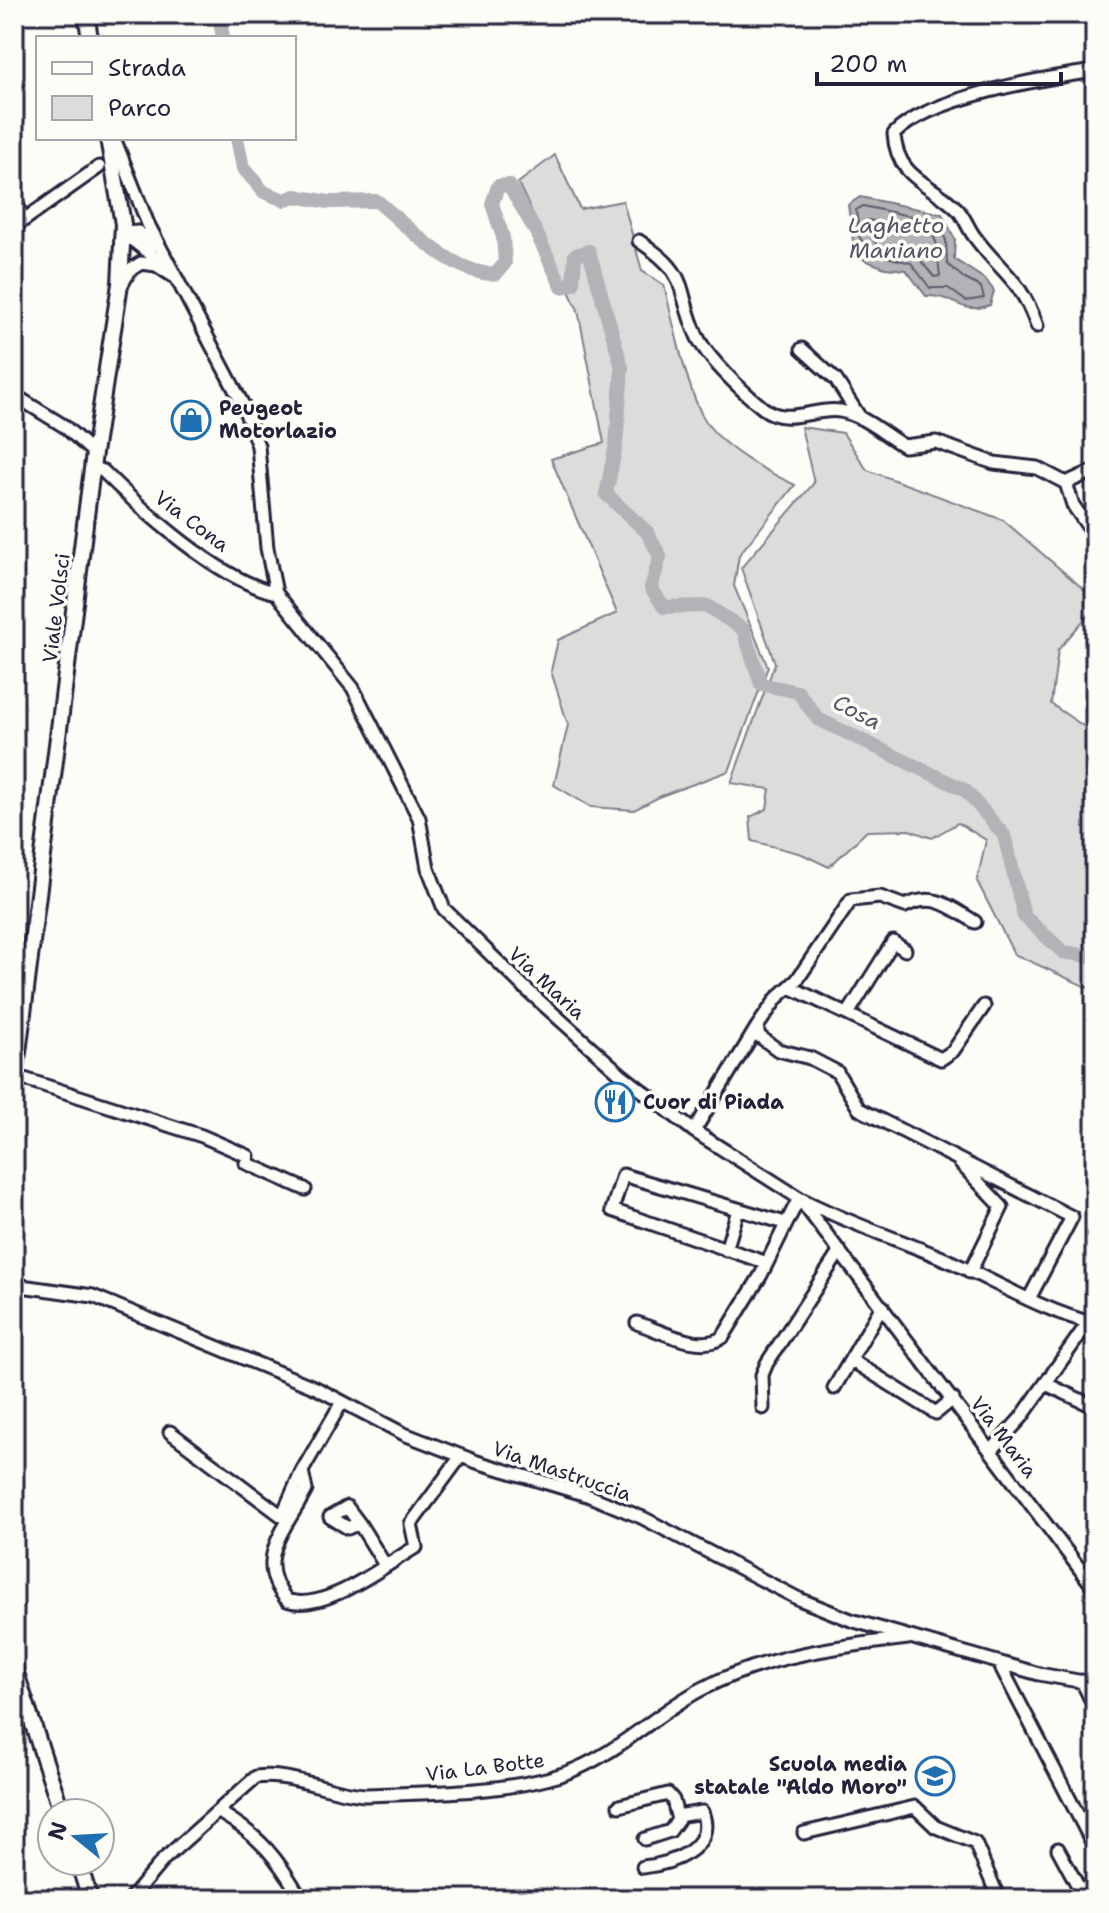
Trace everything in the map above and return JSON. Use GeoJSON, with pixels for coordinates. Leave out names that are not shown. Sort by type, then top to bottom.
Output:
{"type":"FeatureCollection","features":[{"type":"Feature","properties":{"kind":"main road"},"geometry":{"type":"LineString","coordinates":[[86,14],[90,36]]}},
{"type":"Feature","properties":{"kind":"main road","name":"Viale Volsci"},"geometry":{"type":"LineString","coordinates":[[14,1084],[93,461],[118,292],[123,233],[111,140]]}},
{"type":"Feature","properties":{"kind":"main road"},"geometry":{"type":"LineString","coordinates":[[14,1667],[57,1797]]}},
{"type":"Feature","properties":{"kind":"main road"},"geometry":{"type":"LineString","coordinates":[[83,1877],[90,1897]]}},
{"type":"Feature","properties":{"kind":"street"},"geometry":{"type":"LineString","coordinates":[[1037,326],[1019,285],[974,237],[957,210],[925,188],[895,154],[894,134],[914,117],[951,104],[1034,80],[1095,71]]}},
{"type":"Feature","properties":{"kind":"street","name":"Via Maria"},"geometry":{"type":"LineString","coordinates":[[112,140],[164,254],[243,405],[258,446],[267,548],[276,593],[353,688],[419,818],[428,868],[444,909],[593,1050],[694,1131],[799,1198],[1095,1589]]}},
{"type":"Feature","properties":{"kind":"street"},"geometry":{"type":"LineString","coordinates":[[14,227],[99,167]]}},
{"type":"Feature","properties":{"kind":"street"},"geometry":{"type":"LineString","coordinates":[[14,197],[23,218]]}},
{"type":"Feature","properties":{"kind":"street"},"geometry":{"type":"LineString","coordinates":[[123,233],[147,236],[164,254]]}},
{"type":"Feature","properties":{"kind":"street"},"geometry":{"type":"LineString","coordinates":[[123,233],[156,256],[177,279]]}},
{"type":"Feature","properties":{"kind":"street"},"geometry":{"type":"LineString","coordinates":[[639,241],[674,269],[698,338],[715,362],[763,408],[781,417],[831,411],[859,416],[904,446],[936,442],[994,463],[1037,468],[1066,483],[1073,505],[1089,528],[1095,557]]}},
{"type":"Feature","properties":{"kind":"street"},"geometry":{"type":"LineString","coordinates":[[118,292],[130,270],[141,263],[156,265],[177,279]]}},
{"type":"Feature","properties":{"kind":"street"},"geometry":{"type":"LineString","coordinates":[[802,349],[836,380],[859,416]]}},
{"type":"Feature","properties":{"kind":"street","name":"Via Cona"},"geometry":{"type":"LineString","coordinates":[[14,395],[64,426],[103,471],[185,543],[235,575],[276,593]]}},
{"type":"Feature","properties":{"kind":"street"},"geometry":{"type":"LineString","coordinates":[[1066,483],[1095,470]]}},
{"type":"Feature","properties":{"kind":"street"},"geometry":{"type":"LineString","coordinates":[[694,1131],[757,1027],[777,998],[790,987],[851,900],[880,897],[905,906],[921,898],[933,898],[975,922]]}},
{"type":"Feature","properties":{"kind":"street"},"geometry":{"type":"LineString","coordinates":[[849,1012],[893,942],[905,950]]}},
{"type":"Feature","properties":{"kind":"street"},"geometry":{"type":"LineString","coordinates":[[790,987],[849,1012],[941,1059],[953,1051],[984,1006]]}},
{"type":"Feature","properties":{"kind":"street"},"geometry":{"type":"LineString","coordinates":[[757,1027],[759,1036],[778,1050],[810,1058],[837,1072],[859,1109],[1072,1217],[1029,1299]]}},
{"type":"Feature","properties":{"kind":"street"},"geometry":{"type":"LineString","coordinates":[[15,1076],[202,1136],[248,1156],[246,1163],[305,1189]]}},
{"type":"Feature","properties":{"kind":"street"},"geometry":{"type":"LineString","coordinates":[[954,1157],[1002,1207],[970,1272]]}},
{"type":"Feature","properties":{"kind":"street"},"geometry":{"type":"LineString","coordinates":[[767,1263],[612,1210],[623,1175],[785,1223]]}},
{"type":"Feature","properties":{"kind":"street"},"geometry":{"type":"LineString","coordinates":[[637,1323],[697,1342],[717,1342],[729,1329],[767,1263],[799,1198],[1029,1299],[1092,1320],[1046,1384],[992,1450]]}},
{"type":"Feature","properties":{"kind":"street"},"geometry":{"type":"LineString","coordinates":[[726,1250],[738,1210]]}},
{"type":"Feature","properties":{"kind":"street"},"geometry":{"type":"LineString","coordinates":[[763,1408],[762,1375],[767,1363],[840,1251]]}},
{"type":"Feature","properties":{"kind":"street","name":"Via Mastruccia"},"geometry":{"type":"LineString","coordinates":[[16,1284],[93,1296],[264,1365],[404,1434],[461,1456],[587,1495],[643,1518],[799,1599],[912,1638],[999,1663],[1095,1684]]}},
{"type":"Feature","properties":{"kind":"street"},"geometry":{"type":"LineString","coordinates":[[834,1388],[882,1306]]}},
{"type":"Feature","properties":{"kind":"street"},"geometry":{"type":"LineString","coordinates":[[851,1360],[936,1413],[953,1399]]}},
{"type":"Feature","properties":{"kind":"street"},"geometry":{"type":"LineString","coordinates":[[1046,1384],[1095,1407]]}},
{"type":"Feature","properties":{"kind":"street"},"geometry":{"type":"LineString","coordinates":[[170,1432],[282,1516],[302,1471],[342,1402]]}},
{"type":"Feature","properties":{"kind":"street"},"geometry":{"type":"LineString","coordinates":[[302,1471],[306,1490],[270,1561],[273,1583],[287,1600],[311,1604],[416,1547],[411,1524],[461,1456]]}},
{"type":"Feature","properties":{"kind":"street"},"geometry":{"type":"LineString","coordinates":[[359,1523],[385,1565]]}},
{"type":"Feature","properties":{"kind":"street","name":"Via La Botte"},"geometry":{"type":"LineString","coordinates":[[130,1899],[164,1859],[248,1784],[265,1776],[365,1795],[539,1781],[599,1758],[717,1681],[769,1664],[856,1644],[912,1638]]}},
{"type":"Feature","properties":{"kind":"street"},"geometry":{"type":"LineString","coordinates":[[999,1663],[1095,1848]]}},
{"type":"Feature","properties":{"kind":"street"},"geometry":{"type":"LineString","coordinates":[[1082,1681],[1095,1708]]}},
{"type":"Feature","properties":{"kind":"street"},"geometry":{"type":"LineString","coordinates":[[619,1806],[668,1794],[677,1816],[670,1831],[645,1839]]}},
{"type":"Feature","properties":{"kind":"street"},"geometry":{"type":"LineString","coordinates":[[804,1833],[915,1807],[936,1827],[975,1843],[999,1899]]}},
{"type":"Feature","properties":{"kind":"street"},"geometry":{"type":"LineString","coordinates":[[219,1812],[256,1835],[274,1856],[301,1899]]}},
{"type":"Feature","properties":{"kind":"street"},"geometry":{"type":"LineString","coordinates":[[643,1867],[674,1862],[695,1847],[703,1831],[702,1812],[677,1816]]}},
{"type":"Feature","properties":{"kind":"street"},"geometry":{"type":"LineString","coordinates":[[1058,1849],[1085,1899]]}},
{"type":"Feature","properties":{"kind":"green space"},"geometry":{"type":"Polygon","coordinates":[[[555,155],[580,209],[623,201],[642,271],[664,285],[688,379],[709,426],[738,453],[795,485],[739,555],[734,586],[768,667],[729,771],[661,796],[634,810],[591,807],[554,785],[568,725],[551,671],[558,640],[617,613],[551,459],[604,443],[578,310],[518,183],[555,155]]]}},
{"type":"Feature","properties":{"kind":"green space"},"geometry":{"type":"Polygon","coordinates":[[[801,427],[843,433],[867,470],[1003,520],[1095,599],[1095,607],[1058,650],[1051,704],[1095,734],[1095,991],[1014,954],[977,881],[986,840],[958,823],[932,838],[909,830],[867,831],[829,867],[802,854],[752,841],[750,817],[767,809],[770,789],[731,783],[775,663],[741,568],[814,483],[801,427]]]}},
{"type":"Feature","properties":{"kind":"water","name":"Laghetto Maniano"},"geometry":{"type":"Polygon","coordinates":[[[860,197],[942,214],[955,239],[954,259],[986,280],[994,291],[990,305],[971,308],[926,296],[906,270],[885,268],[864,260],[853,241],[848,205],[860,197]]]}},
{"type":"Feature","properties":{"kind":"waterway"},"geometry":{"type":"LineString","coordinates":[[219,14],[223,36]]}},
{"type":"Feature","properties":{"kind":"waterway","name":"Cosa"},"geometry":{"type":"LineString","coordinates":[[237,140],[243,168],[264,192],[284,200],[295,196],[329,202],[377,201],[432,248],[464,267],[496,274],[505,263],[503,237],[492,204],[498,186],[509,185],[562,287],[573,284],[575,255],[589,251],[622,368],[616,445],[606,494],[647,532],[660,556],[651,588],[664,607],[707,606],[743,629],[761,684],[798,692],[818,719],[965,790],[1004,835],[1024,916],[1063,952],[1095,957]]}},
{"type":"Feature","properties":{"kind":"place","name":"Peugeot Motorlazio"},"geometry":{"type":"Point","coordinates":[191,420]}},
{"type":"Feature","properties":{"kind":"place","name":"Cuor di Piada"},"geometry":{"type":"Point","coordinates":[615,1102]}},
{"type":"Feature","properties":{"kind":"place","name":"Scuola media statale \"Aldo Moro\""},"geometry":{"type":"Point","coordinates":[935,1776]}}]}
